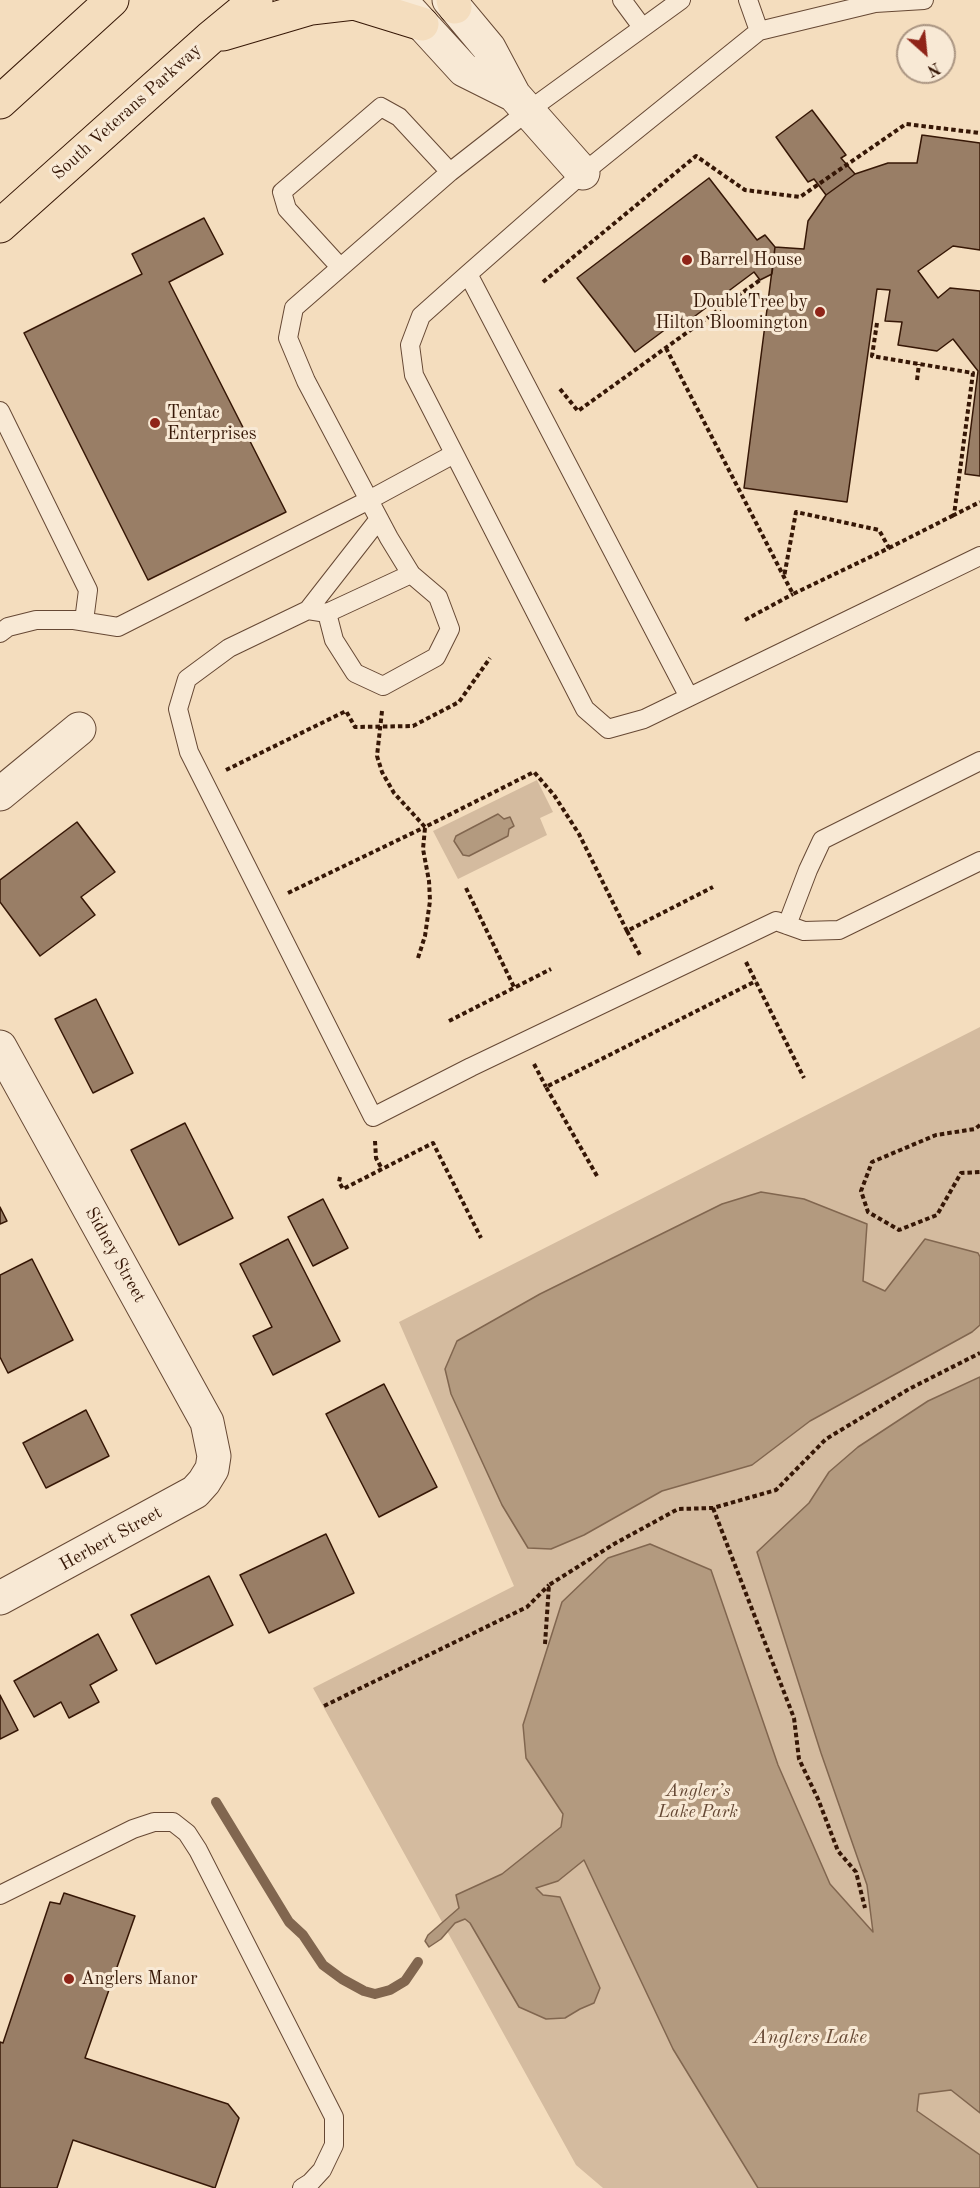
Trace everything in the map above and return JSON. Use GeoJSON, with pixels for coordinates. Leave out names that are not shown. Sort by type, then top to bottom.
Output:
{"type":"FeatureCollection","features":[{"type":"Feature","properties":{"kind":"highway"},"geometry":{"type":"LineString","coordinates":[[0,102],[112,0]]}},
{"type":"Feature","properties":{"kind":"highway","name":"South Veterans Parkway"},"geometry":{"type":"LineString","coordinates":[[0,226],[210,38],[256,0]]}},
{"type":"Feature","properties":{"kind":"highway"},"geometry":{"type":"LineString","coordinates":[[210,38],[312,8],[354,3],[422,24]]}},
{"type":"Feature","properties":{"kind":"street"},"geometry":{"type":"LineString","coordinates":[[400,0],[464,70],[521,103]]}},
{"type":"Feature","properties":{"kind":"street"},"geometry":{"type":"LineString","coordinates":[[452,2],[489,48],[521,103],[583,173]]}},
{"type":"Feature","properties":{"kind":"street"},"geometry":{"type":"LineString","coordinates":[[0,794],[79,729]]}},
{"type":"Feature","properties":{"kind":"street","name":"Sidney Street"},"geometry":{"type":"LineString","coordinates":[[0,1047],[207,1422],[214,1456],[212,1469]]}},
{"type":"Feature","properties":{"kind":"street","name":"Herbert Street"},"geometry":{"type":"LineString","coordinates":[[0,1598],[195,1492],[212,1469]]}},
{"type":"Feature","properties":{"kind":"lane"},"geometry":{"type":"LineString","coordinates":[[622,0],[642,27]]}},
{"type":"Feature","properties":{"kind":"lane"},"geometry":{"type":"LineString","coordinates":[[327,613],[334,640],[355,673],[383,686],[436,657],[450,629],[438,597],[411,574],[379,519],[306,381],[288,338],[294,308],[450,172],[521,103],[681,0]]}},
{"type":"Feature","properties":{"kind":"lane"},"geometry":{"type":"LineString","coordinates":[[748,0],[759,31]]}},
{"type":"Feature","properties":{"kind":"lane"},"geometry":{"type":"LineString","coordinates":[[924,0],[875,3],[759,31],[583,173],[421,316],[410,345],[414,375],[585,710],[608,729],[644,719],[980,556]]}},
{"type":"Feature","properties":{"kind":"lane"},"geometry":{"type":"LineString","coordinates":[[340,267],[287,209],[282,192],[291,184],[381,107],[399,117],[450,172]]}},
{"type":"Feature","properties":{"kind":"lane"},"geometry":{"type":"LineString","coordinates":[[468,274],[689,697]]}},
{"type":"Feature","properties":{"kind":"lane"},"geometry":{"type":"LineString","coordinates":[[0,411],[88,590],[84,621]]}},
{"type":"Feature","properties":{"kind":"lane"},"geometry":{"type":"LineString","coordinates":[[0,633],[8,627],[36,620],[84,621],[118,627],[369,500],[454,454]]}},
{"type":"Feature","properties":{"kind":"lane"},"geometry":{"type":"LineString","coordinates":[[379,519],[308,610],[229,648],[187,679],[178,709],[189,752],[373,1117],[471,1067],[777,921],[804,931],[839,930],[980,861]]}},
{"type":"Feature","properties":{"kind":"lane"},"geometry":{"type":"LineString","coordinates":[[308,610],[327,613],[411,574]]}},
{"type":"Feature","properties":{"kind":"lane"},"geometry":{"type":"LineString","coordinates":[[787,925],[822,840],[980,762]]}},
{"type":"Feature","properties":{"kind":"lane"},"geometry":{"type":"LineString","coordinates":[[0,1895],[133,1829],[154,1822],[173,1822],[187,1833],[198,1850],[334,2116],[334,2145],[322,2170],[302,2188]]}},
{"type":"Feature","properties":{"kind":"path"},"geometry":{"type":"LineString","coordinates":[[543,282],[696,156],[745,190],[800,197],[906,124],[980,133]]}},
{"type":"Feature","properties":{"kind":"path"},"geometry":{"type":"LineString","coordinates":[[557,386],[578,411],[760,280]]}},
{"type":"Feature","properties":{"kind":"path"},"geometry":{"type":"LineString","coordinates":[[877,323],[872,356],[973,373],[954,515]]}},
{"type":"Feature","properties":{"kind":"path"},"geometry":{"type":"LineString","coordinates":[[666,348],[793,594]]}},
{"type":"Feature","properties":{"kind":"path"},"geometry":{"type":"LineString","coordinates":[[917,380],[919,364]]}},
{"type":"Feature","properties":{"kind":"path"},"geometry":{"type":"LineString","coordinates":[[745,620],[980,502]]}},
{"type":"Feature","properties":{"kind":"path"},"geometry":{"type":"LineString","coordinates":[[784,577],[795,512],[879,530],[889,548]]}},
{"type":"Feature","properties":{"kind":"path"},"geometry":{"type":"LineString","coordinates":[[204,780],[346,711],[355,728],[413,726],[459,702],[490,658]]}},
{"type":"Feature","properties":{"kind":"path"},"geometry":{"type":"LineString","coordinates":[[383,686],[377,756],[382,772],[394,793],[425,827],[423,849],[430,901],[425,936],[418,958]]}},
{"type":"Feature","properties":{"kind":"path"},"geometry":{"type":"LineString","coordinates":[[265,904],[534,772],[554,795],[579,834],[642,959]]}},
{"type":"Feature","properties":{"kind":"path"},"geometry":{"type":"LineString","coordinates":[[627,931],[713,887]]}},
{"type":"Feature","properties":{"kind":"path"},"geometry":{"type":"LineString","coordinates":[[466,888],[514,987]]}},
{"type":"Feature","properties":{"kind":"path"},"geometry":{"type":"LineString","coordinates":[[735,940],[804,1078]]}},
{"type":"Feature","properties":{"kind":"path"},"geometry":{"type":"LineString","coordinates":[[449,1021],[551,969]]}},
{"type":"Feature","properties":{"kind":"path"},"geometry":{"type":"LineString","coordinates":[[597,1176],[546,1087],[756,981]]}},
{"type":"Feature","properties":{"kind":"path"},"geometry":{"type":"LineString","coordinates":[[980,1125],[975,1129],[936,1135],[872,1162],[861,1191],[868,1212],[899,1230],[937,1215],[961,1173],[980,1172]]}},
{"type":"Feature","properties":{"kind":"path"},"geometry":{"type":"LineString","coordinates":[[340,1177],[339,1182],[343,1189],[433,1143],[481,1238]]}},
{"type":"Feature","properties":{"kind":"path"},"geometry":{"type":"LineString","coordinates":[[324,1706],[526,1607],[549,1585],[614,1544],[678,1509],[713,1508],[776,1490],[826,1439],[909,1389],[980,1353]]}},
{"type":"Feature","properties":{"kind":"path"},"geometry":{"type":"LineString","coordinates":[[713,1508],[794,1718],[799,1759],[818,1799],[838,1851],[856,1872],[865,1908]]}},
{"type":"Feature","properties":{"kind":"path"},"geometry":{"type":"LineString","coordinates":[[545,1644],[549,1585]]}},
{"type":"Feature","properties":{"kind":"green space"},"geometry":{"type":"Polygon","coordinates":[[[537,780],[553,812],[540,818],[547,835],[458,879],[433,831],[537,780]]]}},
{"type":"Feature","properties":{"kind":"green space","name":"Angler’s Lake Park"},"geometry":{"type":"Polygon","coordinates":[[[980,1027],[980,2188],[603,2188],[576,2165],[313,1688],[514,1586],[399,1322],[980,1027]]]}},
{"type":"Feature","properties":{"kind":"water"},"geometry":{"type":"Polygon","coordinates":[[[498,814],[504,819],[510,817],[514,826],[509,829],[508,836],[469,856],[463,855],[454,841],[456,836],[498,814]]]}},
{"type":"Feature","properties":{"kind":"water"},"geometry":{"type":"Polygon","coordinates":[[[761,1192],[804,1199],[867,1224],[863,1281],[885,1291],[925,1239],[978,1253],[980,1257],[980,1325],[972,1332],[810,1421],[752,1465],[662,1491],[584,1535],[551,1549],[528,1548],[502,1505],[451,1394],[445,1369],[457,1341],[540,1294],[722,1204],[761,1192]]]}},
{"type":"Feature","properties":{"kind":"water","name":"Anglers Lake"},"geometry":{"type":"Polygon","coordinates":[[[980,1377],[980,2113],[951,2090],[919,2094],[917,2111],[980,2155],[980,2188],[758,2188],[673,2049],[584,1860],[558,1881],[536,1888],[543,1895],[560,1897],[600,1988],[594,2003],[565,2018],[546,2019],[519,2007],[470,1923],[465,1919],[455,1923],[441,1939],[429,1947],[425,1941],[428,1935],[459,1908],[456,1895],[502,1874],[561,1827],[563,1814],[526,1758],[523,1725],[562,1602],[608,1558],[650,1544],[711,1570],[778,1765],[830,1884],[873,1932],[867,1885],[821,1753],[757,1552],[809,1503],[829,1472],[858,1447],[928,1401],[980,1377]]]}},
{"type":"Feature","properties":{"kind":"building"},"geometry":{"type":"Polygon","coordinates":[[[812,110],[846,155],[841,158],[855,174],[826,195],[814,179],[808,182],[776,137],[812,110]]]}},
{"type":"Feature","properties":{"kind":"building","name":"DoubleTree by Hilton Bloomington"},"geometry":{"type":"Polygon","coordinates":[[[922,135],[980,143],[980,250],[953,246],[918,271],[938,298],[950,288],[980,291],[980,476],[965,474],[978,371],[953,339],[937,351],[898,345],[902,322],[885,321],[890,290],[877,289],[847,502],[744,488],[775,247],[804,249],[808,221],[826,195],[855,174],[888,163],[917,163],[922,135]]]}},
{"type":"Feature","properties":{"kind":"building","name":"Barrel House"},"geometry":{"type":"Polygon","coordinates":[[[709,178],[757,240],[765,235],[775,247],[772,274],[760,280],[754,272],[687,322],[682,317],[635,352],[577,278],[709,178]]]}},
{"type":"Feature","properties":{"kind":"building","name":"Tentac Enterprises"},"geometry":{"type":"Polygon","coordinates":[[[204,218],[223,254],[169,282],[286,512],[148,580],[24,333],[142,274],[132,254],[204,218]]]}},
{"type":"Feature","properties":{"kind":"building"},"geometry":{"type":"Polygon","coordinates":[[[77,822],[115,872],[81,897],[95,915],[40,956],[0,902],[0,880],[77,822]]]}},
{"type":"Feature","properties":{"kind":"building"},"geometry":{"type":"Polygon","coordinates":[[[96,999],[133,1073],[93,1093],[55,1019],[96,999]]]}},
{"type":"Feature","properties":{"kind":"building"},"geometry":{"type":"Polygon","coordinates":[[[185,1123],[233,1218],[179,1245],[131,1150],[185,1123]]]}},
{"type":"Feature","properties":{"kind":"building"},"geometry":{"type":"Polygon","coordinates":[[[323,1199],[348,1248],[313,1266],[288,1217],[323,1199]]]}},
{"type":"Feature","properties":{"kind":"building"},"geometry":{"type":"Polygon","coordinates":[[[0,1207],[7,1221],[0,1224],[0,1207]]]}},
{"type":"Feature","properties":{"kind":"building"},"geometry":{"type":"Polygon","coordinates":[[[288,1239],[340,1341],[273,1375],[253,1336],[272,1327],[240,1264],[288,1239]]]}},
{"type":"Feature","properties":{"kind":"building"},"geometry":{"type":"Polygon","coordinates":[[[32,1259],[73,1340],[8,1373],[0,1357],[0,1275],[32,1259]]]}},
{"type":"Feature","properties":{"kind":"building"},"geometry":{"type":"Polygon","coordinates":[[[384,1384],[437,1487],[379,1517],[326,1414],[384,1384]]]}},
{"type":"Feature","properties":{"kind":"building"},"geometry":{"type":"Polygon","coordinates":[[[86,1410],[109,1456],[46,1488],[23,1443],[86,1410]]]}},
{"type":"Feature","properties":{"kind":"building"},"geometry":{"type":"Polygon","coordinates":[[[326,1534],[354,1593],[269,1633],[240,1575],[326,1534]]]}},
{"type":"Feature","properties":{"kind":"building"},"geometry":{"type":"Polygon","coordinates":[[[209,1576],[233,1625],[156,1664],[131,1615],[209,1576]]]}},
{"type":"Feature","properties":{"kind":"building"},"geometry":{"type":"Polygon","coordinates":[[[98,1634],[117,1670],[90,1685],[99,1702],[69,1718],[61,1702],[34,1717],[14,1681],[98,1634]]]}},
{"type":"Feature","properties":{"kind":"building"},"geometry":{"type":"Polygon","coordinates":[[[0,1695],[18,1730],[0,1739],[0,1695]]]}},
{"type":"Feature","properties":{"kind":"building","name":"Anglers Manor"},"geometry":{"type":"Polygon","coordinates":[[[64,1893],[135,1916],[85,2058],[228,2104],[239,2118],[215,2188],[73,2140],[57,2188],[0,2188],[0,2042],[3,2043],[50,1902],[60,1904],[64,1893]]]}},
{"type":"Feature","properties":{"kind":"waterway"},"geometry":{"type":"LineString","coordinates":[[216,1802],[289,1922],[303,1935],[323,1965],[342,1979],[364,1991],[375,1994],[390,1990],[405,1981],[418,1962]]}},
{"type":"Feature","properties":{"kind":"place","name":"Barrel House"},"geometry":{"type":"Point","coordinates":[687,260]}},
{"type":"Feature","properties":{"kind":"place","name":"DoubleTree by Hilton Bloomington"},"geometry":{"type":"Point","coordinates":[820,312]}},
{"type":"Feature","properties":{"kind":"place","name":"Tentac Enterprises"},"geometry":{"type":"Point","coordinates":[155,423]}},
{"type":"Feature","properties":{"kind":"place","name":"Anglers Manor"},"geometry":{"type":"Point","coordinates":[69,1979]}}]}
